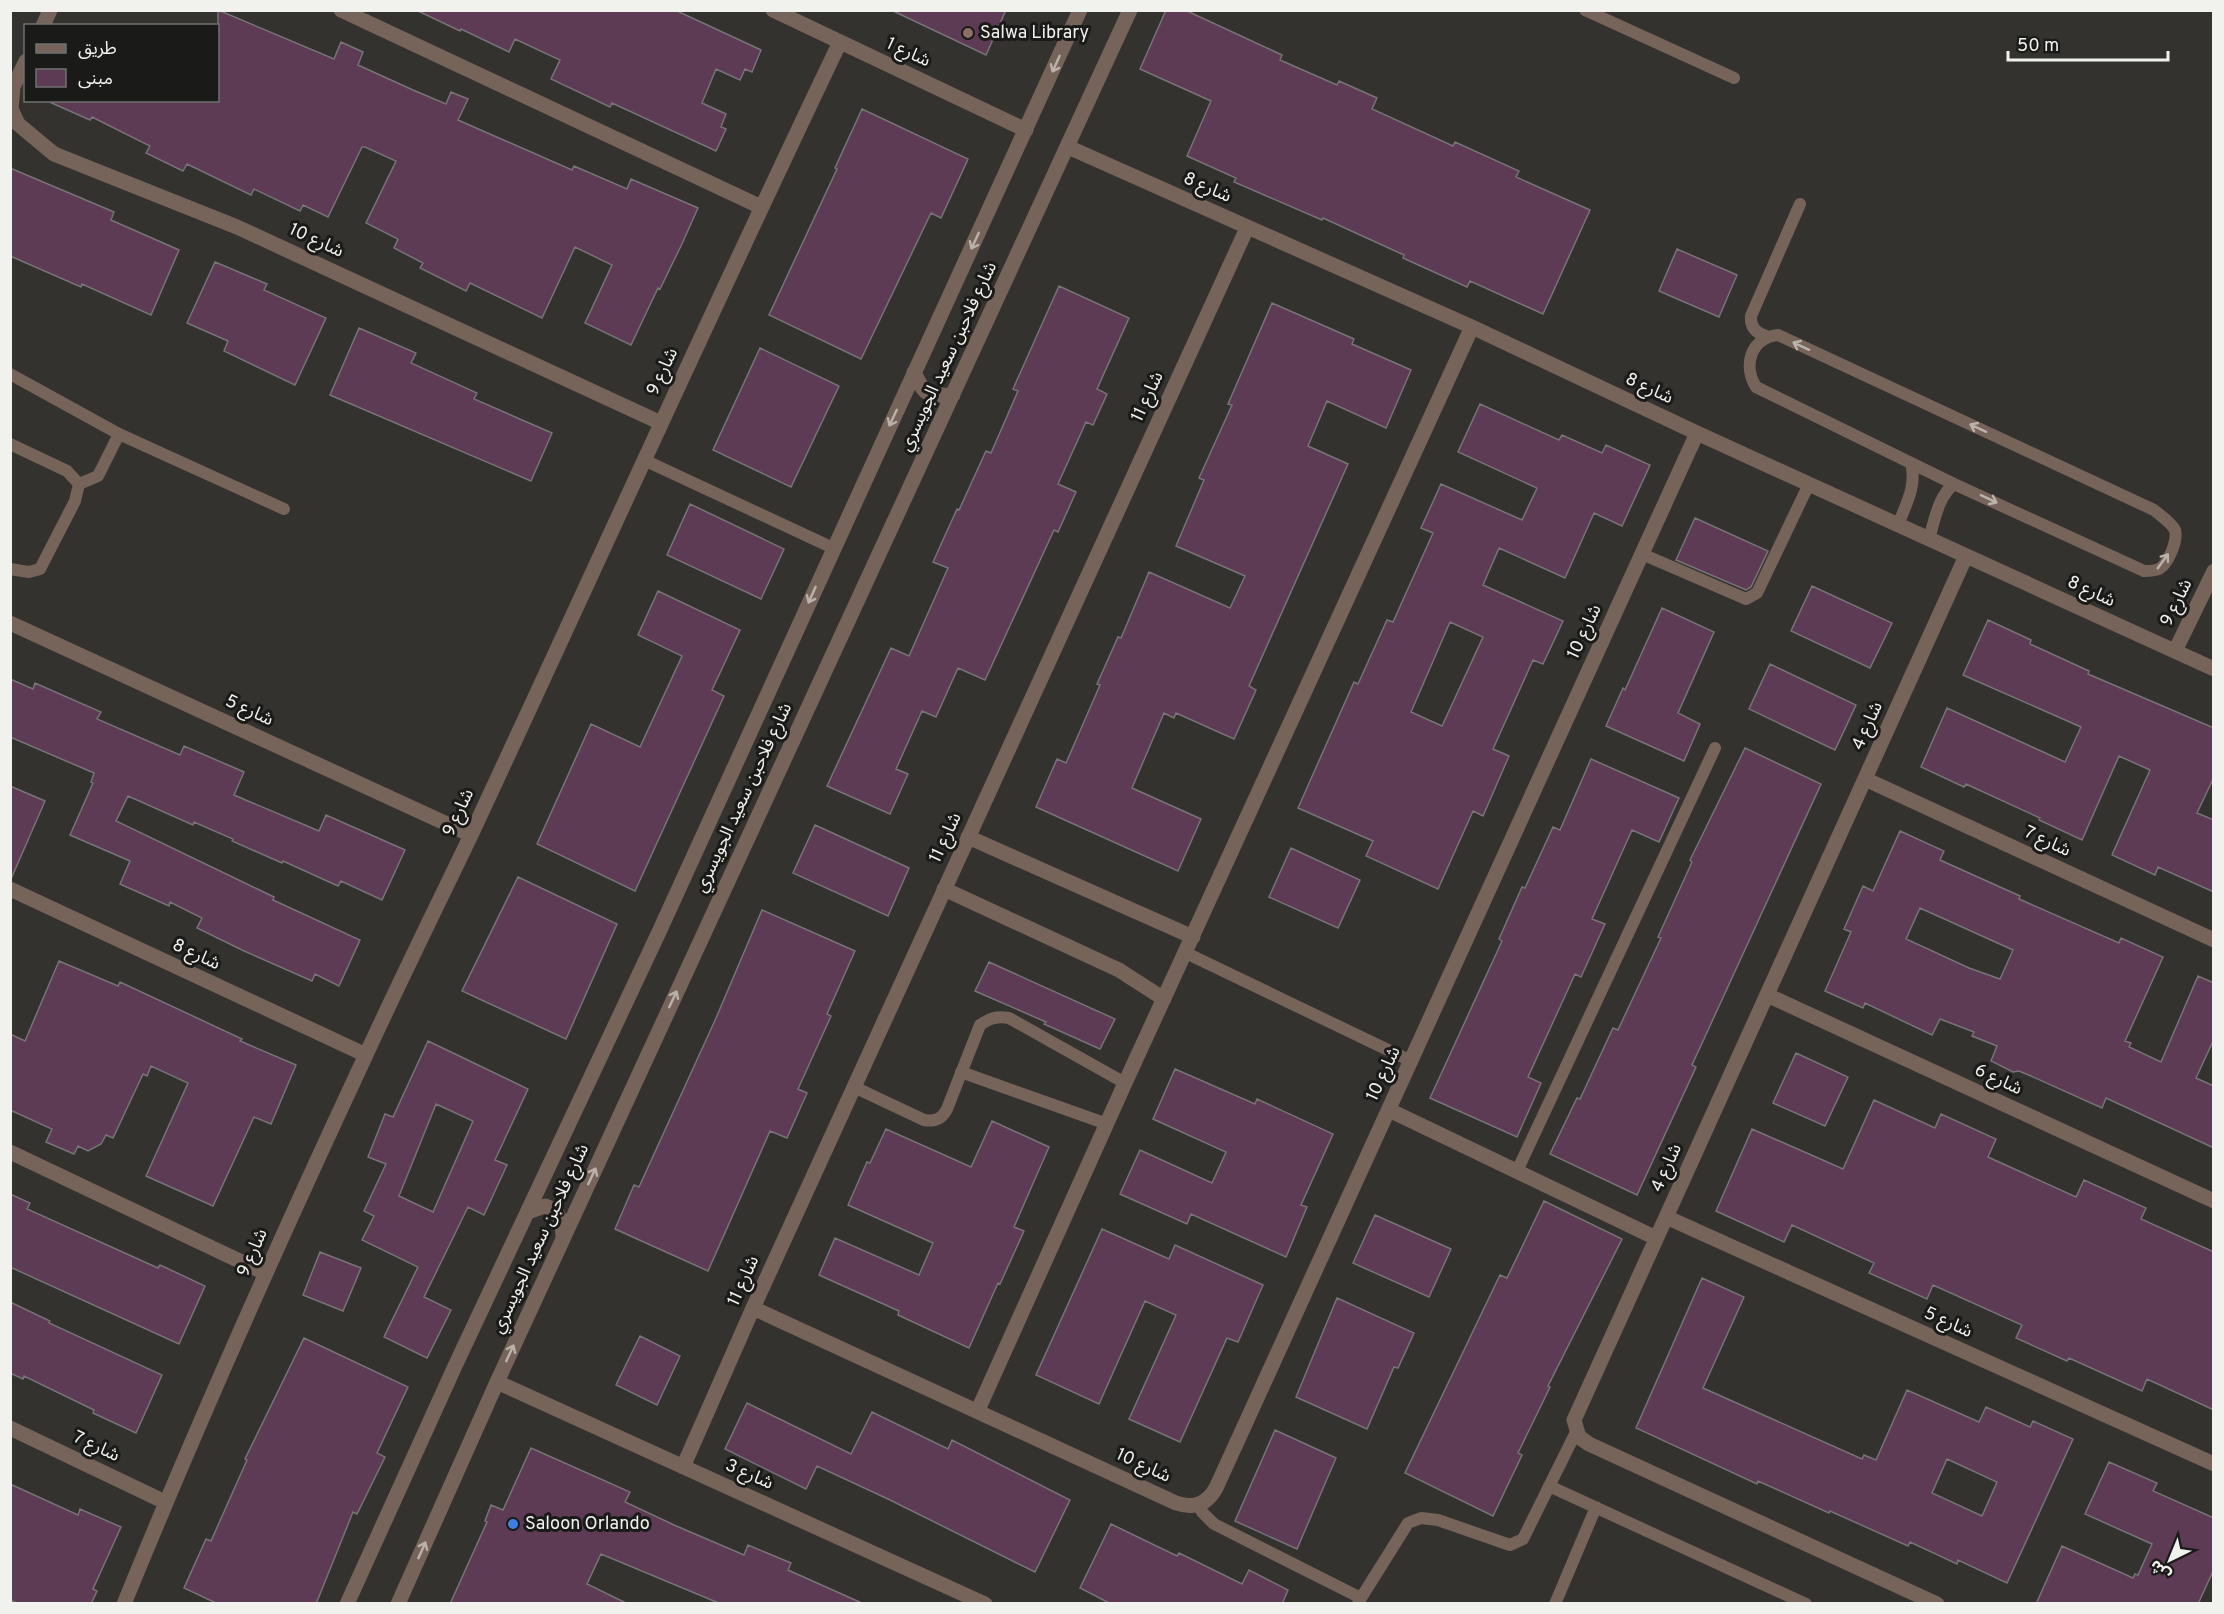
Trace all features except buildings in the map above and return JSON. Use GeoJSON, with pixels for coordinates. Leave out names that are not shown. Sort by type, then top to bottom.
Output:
{"type":"FeatureCollection","features":[{"type":"Feature","properties":{"kind":"street"},"geometry":{"type":"LineString","coordinates":[[44,24],[50,10]]}},
{"type":"Feature","properties":{"kind":"street"},"geometry":{"type":"LineString","coordinates":[[341,10],[761,207]]}},
{"type":"Feature","properties":{"kind":"street","name":"شارع 1"},"geometry":{"type":"LineString","coordinates":[[773,10],[798,16],[840,42],[1026,130]]}},
{"type":"Feature","properties":{"kind":"street","name":"شارع فلاحبن سعيد الجويسري"},"geometry":{"type":"LineString","coordinates":[[347,1604],[664,921],[1080,10]]}},
{"type":"Feature","properties":{"kind":"street","name":"شارع فلاحبن سعيد الجويسري"},"geometry":{"type":"LineString","coordinates":[[398,1604],[563,1237],[1131,10]]}},
{"type":"Feature","properties":{"kind":"street","name":"شارع 9"},"geometry":{"type":"LineString","coordinates":[[124,1604],[165,1502],[265,1273],[840,42]]}},
{"type":"Feature","properties":{"kind":"street","name":"شارع 10"},"geometry":{"type":"LineString","coordinates":[[24,65],[13,87],[10,109],[18,124],[54,154],[237,226],[661,423]]}},
{"type":"Feature","properties":{"kind":"street","name":"شارع 8"},"geometry":{"type":"LineString","coordinates":[[1068,147],[1472,327],[1697,433],[2214,669]]}},
{"type":"Feature","properties":{"kind":"street","name":"شارع 11"},"geometry":{"type":"LineString","coordinates":[[682,1467],[1247,228]]}},
{"type":"Feature","properties":{"kind":"street"},"geometry":{"type":"LineString","coordinates":[[978,1410],[1125,1083],[1472,327]]}},
{"type":"Feature","properties":{"kind":"street"},"geometry":{"type":"LineString","coordinates":[[914,372],[922,388],[932,395],[952,395]]}},
{"type":"Feature","properties":{"kind":"street","name":"شارع 10"},"geometry":{"type":"LineString","coordinates":[[753,1308],[1176,1503],[1199,1505],[1212,1495],[1697,433]]}},
{"type":"Feature","properties":{"kind":"street","name":"شارع 4"},"geometry":{"type":"LineString","coordinates":[[1576,1432],[1574,1420],[1576,1413],[1966,556]]}},
{"type":"Feature","properties":{"kind":"street","name":"شارع 9"},"geometry":{"type":"LineString","coordinates":[[2175,651],[2214,572]]}},
{"type":"Feature","properties":{"kind":"street","name":"شارع 5"},"geometry":{"type":"LineString","coordinates":[[10,623],[471,835]]}},
{"type":"Feature","properties":{"kind":"street","name":"شارع 7"},"geometry":{"type":"LineString","coordinates":[[1865,779],[2214,940]]}},
{"type":"Feature","properties":{"kind":"street"},"geometry":{"type":"LineString","coordinates":[[968,837],[1193,937]]}},
{"type":"Feature","properties":{"kind":"street","name":"شارع 8"},"geometry":{"type":"LineString","coordinates":[[10,889],[366,1055]]}},
{"type":"Feature","properties":{"kind":"street"},"geometry":{"type":"LineString","coordinates":[[944,889],[1119,970],[1164,999]]}},
{"type":"Feature","properties":{"kind":"street","name":"شارع 6"},"geometry":{"type":"LineString","coordinates":[[1767,995],[2214,1201]]}},
{"type":"Feature","properties":{"kind":"street"},"geometry":{"type":"LineString","coordinates":[[1389,1110],[1656,1238]]}},
{"type":"Feature","properties":{"kind":"street"},"geometry":{"type":"LineString","coordinates":[[10,1152],[265,1273]]}},
{"type":"Feature","properties":{"kind":"street"},"geometry":{"type":"LineString","coordinates":[[528,1212],[545,1206],[555,1209],[562,1222],[563,1237]]}},
{"type":"Feature","properties":{"kind":"street","name":"شارع 5"},"geometry":{"type":"LineString","coordinates":[[1666,1217],[2214,1464]]}},
{"type":"Feature","properties":{"kind":"street","name":"شارع 3"},"geometry":{"type":"LineString","coordinates":[[497,1382],[985,1604]]}},
{"type":"Feature","properties":{"kind":"street","name":"شارع 7"},"geometry":{"type":"LineString","coordinates":[[10,1428],[165,1502]]}},
{"type":"Feature","properties":{"kind":"street"},"geometry":{"type":"LineString","coordinates":[[1576,1432],[1589,1444],[1937,1604]]}},
{"type":"Feature","properties":{"kind":"lane"},"geometry":{"type":"LineString","coordinates":[[1585,10],[1734,78]]}},
{"type":"Feature","properties":{"kind":"lane"},"geometry":{"type":"LineString","coordinates":[[1766,336],[1759,342],[1748,365],[1750,376],[1756,387],[1954,484],[2144,571],[2162,567],[2176,541],[2175,531],[2170,523],[2154,510],[1778,335],[1766,336],[1756,331],[1752,326],[1751,316],[1800,204]]}},
{"type":"Feature","properties":{"kind":"lane"},"geometry":{"type":"LineString","coordinates":[[10,374],[119,434],[284,509]]}},
{"type":"Feature","properties":{"kind":"lane"},"geometry":{"type":"LineString","coordinates":[[79,484],[98,476],[119,434]]}},
{"type":"Feature","properties":{"kind":"lane"},"geometry":{"type":"LineString","coordinates":[[10,444],[68,471],[79,484]]}},
{"type":"Feature","properties":{"kind":"lane"},"geometry":{"type":"LineString","coordinates":[[644,460],[833,548]]}},
{"type":"Feature","properties":{"kind":"lane"},"geometry":{"type":"LineString","coordinates":[[1898,525],[1914,485],[1911,463]]}},
{"type":"Feature","properties":{"kind":"lane"},"geometry":{"type":"LineString","coordinates":[[10,569],[29,572],[40,569],[75,501],[79,484]]}},
{"type":"Feature","properties":{"kind":"lane"},"geometry":{"type":"LineString","coordinates":[[1642,554],[1746,599],[1757,594],[1809,484]]}},
{"type":"Feature","properties":{"kind":"lane"},"geometry":{"type":"LineString","coordinates":[[1929,539],[1941,499],[1946,490],[1954,484]]}},
{"type":"Feature","properties":{"kind":"lane"},"geometry":{"type":"LineString","coordinates":[[1517,1171],[1715,748]]}},
{"type":"Feature","properties":{"kind":"lane"},"geometry":{"type":"LineString","coordinates":[[1186,953],[1411,1061]]}},
{"type":"Feature","properties":{"kind":"lane"},"geometry":{"type":"LineString","coordinates":[[854,1087],[930,1121],[940,1118],[945,1114],[980,1025],[999,1016],[1009,1018],[1125,1083]]}},
{"type":"Feature","properties":{"kind":"lane"},"geometry":{"type":"LineString","coordinates":[[961,1072],[1107,1124]]}},
{"type":"Feature","properties":{"kind":"lane"},"geometry":{"type":"LineString","coordinates":[[1199,1505],[1208,1519],[1221,1528],[1360,1601],[1408,1523],[1421,1518],[1438,1520],[1510,1545],[1522,1539],[1576,1432]]}},
{"type":"Feature","properties":{"kind":"lane"},"geometry":{"type":"LineString","coordinates":[[1549,1486],[1806,1604]]}},
{"type":"Feature","properties":{"kind":"lane"},"geometry":{"type":"LineString","coordinates":[[1570,1604],[1556,1601],[1596,1507]]}},
{"type":"Feature","properties":{"kind":"place","name":"Salwa Library"},"geometry":{"type":"Point","coordinates":[968,33]}},
{"type":"Feature","properties":{"kind":"place","name":"Saloon Orlando"},"geometry":{"type":"Point","coordinates":[513,1524]}}]}
